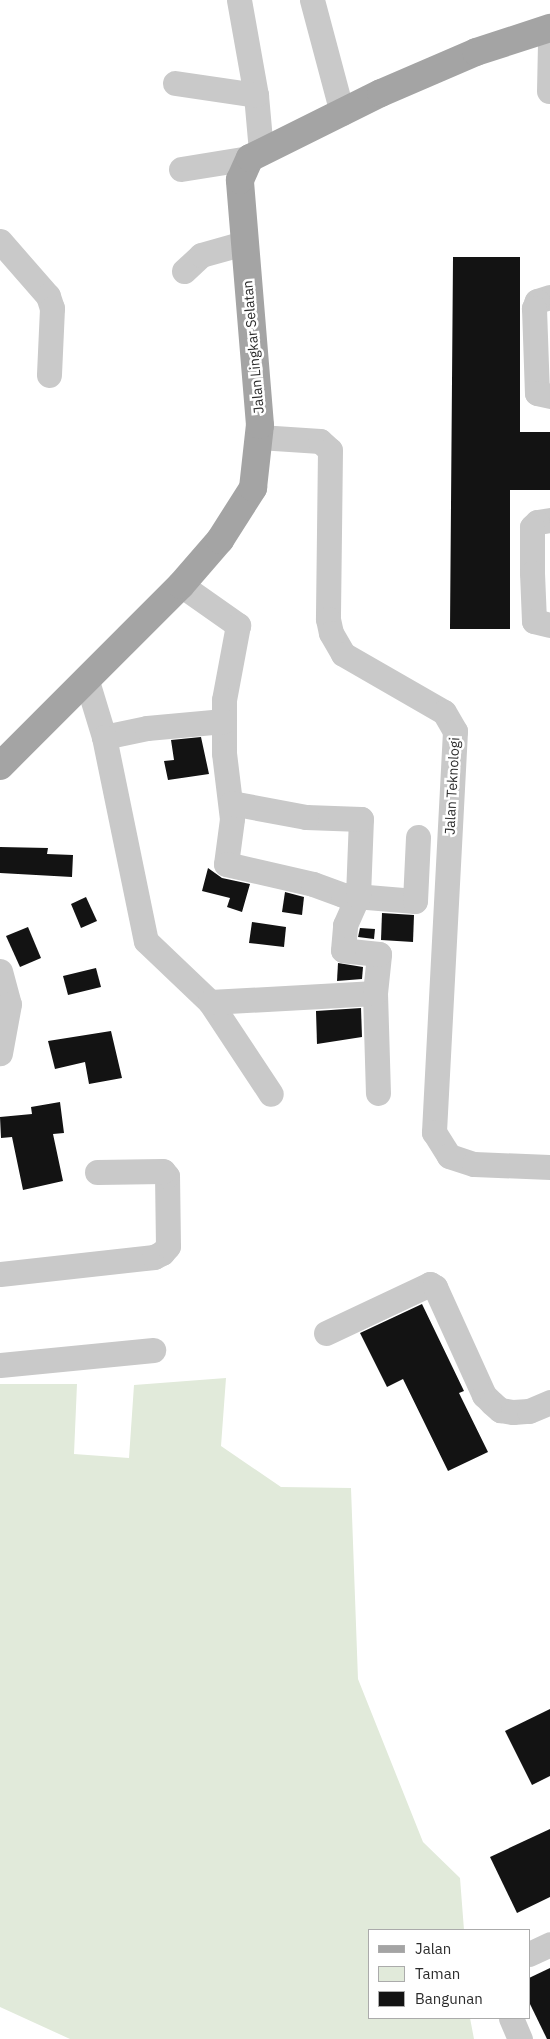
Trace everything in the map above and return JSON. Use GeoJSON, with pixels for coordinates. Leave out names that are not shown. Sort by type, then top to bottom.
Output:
{"type":"FeatureCollection","features":[{"type":"Feature","properties":{"kind":"main road"},"geometry":{"type":"LineString","coordinates":[[256,154],[476,52],[550,28]]}},
{"type":"Feature","properties":{"kind":"main road","name":"Jalan Lingkar Selatan"},"geometry":{"type":"LineString","coordinates":[[0,766],[180,584],[220,540],[246,503],[253,488],[259,437],[240,180],[256,154]]}},
{"type":"Feature","properties":{"kind":"street"},"geometry":{"type":"LineString","coordinates":[[181,169],[256,154],[256,95],[238,0]]}},
{"type":"Feature","properties":{"kind":"street"},"geometry":{"type":"LineString","coordinates":[[312,0],[342,113]]}},
{"type":"Feature","properties":{"kind":"street"},"geometry":{"type":"LineString","coordinates":[[549,90],[550,44]]}},
{"type":"Feature","properties":{"kind":"street"},"geometry":{"type":"LineString","coordinates":[[175,83],[256,95]]}},
{"type":"Feature","properties":{"kind":"street"},"geometry":{"type":"LineString","coordinates":[[0,241],[48,296],[52,308],[49,375]]}},
{"type":"Feature","properties":{"kind":"street"},"geometry":{"type":"LineString","coordinates":[[184,270],[201,255],[244,243]]}},
{"type":"Feature","properties":{"kind":"street"},"geometry":{"type":"LineString","coordinates":[[550,297],[537,301],[534,308],[543,352],[537,393],[550,396]]}},
{"type":"Feature","properties":{"kind":"street","name":"Jalan Teknologi"},"geometry":{"type":"LineString","coordinates":[[259,437],[320,441],[330,450],[328,619],[331,633],[344,654],[444,712],[455,731],[434,1132],[449,1156],[474,1164],[550,1167]]}},
{"type":"Feature","properties":{"kind":"street"},"geometry":{"type":"LineString","coordinates":[[550,520],[537,522],[532,527],[541,573],[534,621],[550,625]]}},
{"type":"Feature","properties":{"kind":"street"},"geometry":{"type":"LineString","coordinates":[[180,584],[238,625],[224,700],[224,753],[232,803],[226,864],[358,896],[414,900],[418,837]]}},
{"type":"Feature","properties":{"kind":"street"},"geometry":{"type":"LineString","coordinates":[[86,678],[104,737],[146,941],[210,1002],[271,1094]]}},
{"type":"Feature","properties":{"kind":"street"},"geometry":{"type":"LineString","coordinates":[[104,737],[147,728],[224,721]]}},
{"type":"Feature","properties":{"kind":"street"},"geometry":{"type":"LineString","coordinates":[[232,803],[306,817],[360,820],[358,896],[346,925],[343,950],[379,954],[375,993],[378,1093]]}},
{"type":"Feature","properties":{"kind":"street"},"geometry":{"type":"LineString","coordinates":[[0,971],[9,1004],[0,1053]]}},
{"type":"Feature","properties":{"kind":"street"},"geometry":{"type":"LineString","coordinates":[[210,1002],[375,993]]}},
{"type":"Feature","properties":{"kind":"street"},"geometry":{"type":"LineString","coordinates":[[0,1274],[154,1257],[162,1253],[168,1246],[167,1176],[163,1171],[97,1172]]}},
{"type":"Feature","properties":{"kind":"street"},"geometry":{"type":"LineString","coordinates":[[326,1332],[430,1284],[435,1287],[484,1395],[492,1403],[500,1410],[513,1412],[529,1411],[550,1402]]}},
{"type":"Feature","properties":{"kind":"street"},"geometry":{"type":"LineString","coordinates":[[0,1366],[153,1350]]}},
{"type":"Feature","properties":{"kind":"street"},"geometry":{"type":"LineString","coordinates":[[530,1954],[550,1944]]}},
{"type":"Feature","properties":{"kind":"street"},"geometry":{"type":"LineString","coordinates":[[511,2019],[520,2039]]}},
{"type":"Feature","properties":{"kind":"green space"},"geometry":{"type":"Polygon","coordinates":[[[226,1378],[221,1446],[281,1487],[351,1488],[358,1679],[423,1842],[460,1878],[464,1929],[368,1929],[368,2019],[470,2019],[474,2039],[70,2039],[0,2007],[0,1384],[77,1384],[74,1454],[129,1458],[134,1385],[226,1378]]]}},
{"type":"Feature","properties":{"kind":"building"},"geometry":{"type":"Polygon","coordinates":[[[453,257],[520,257],[520,432],[550,432],[550,490],[510,490],[510,629],[450,629],[453,257]]]}},
{"type":"Feature","properties":{"kind":"building"},"geometry":{"type":"Polygon","coordinates":[[[201,737],[209,774],[168,780],[164,761],[174,760],[171,740],[201,737]]]}},
{"type":"Feature","properties":{"kind":"building"},"geometry":{"type":"Polygon","coordinates":[[[0,847],[48,848],[47,854],[73,855],[72,877],[0,873],[0,847]]]}},
{"type":"Feature","properties":{"kind":"building"},"geometry":{"type":"Polygon","coordinates":[[[208,868],[222,878],[250,884],[242,912],[227,907],[230,898],[202,891],[208,868]]]}},
{"type":"Feature","properties":{"kind":"building"},"geometry":{"type":"Polygon","coordinates":[[[285,892],[304,897],[302,915],[282,912],[285,892]]]}},
{"type":"Feature","properties":{"kind":"building"},"geometry":{"type":"Polygon","coordinates":[[[86,897],[97,921],[81,928],[71,904],[86,897]]]}},
{"type":"Feature","properties":{"kind":"building"},"geometry":{"type":"Polygon","coordinates":[[[382,913],[414,915],[413,942],[381,940],[382,913]]]}},
{"type":"Feature","properties":{"kind":"building"},"geometry":{"type":"Polygon","coordinates":[[[252,922],[286,927],[284,947],[249,943],[252,922]]]}},
{"type":"Feature","properties":{"kind":"building"},"geometry":{"type":"Polygon","coordinates":[[[28,927],[41,958],[20,967],[6,936],[28,927]]]}},
{"type":"Feature","properties":{"kind":"building"},"geometry":{"type":"Polygon","coordinates":[[[360,928],[375,929],[374,939],[358,937],[360,928]]]}},
{"type":"Feature","properties":{"kind":"building"},"geometry":{"type":"Polygon","coordinates":[[[338,963],[363,967],[362,979],[337,981],[338,963]]]}},
{"type":"Feature","properties":{"kind":"building"},"geometry":{"type":"Polygon","coordinates":[[[96,968],[101,987],[68,995],[63,976],[96,968]]]}},
{"type":"Feature","properties":{"kind":"building"},"geometry":{"type":"Polygon","coordinates":[[[361,1008],[362,1037],[317,1044],[316,1011],[361,1008]]]}},
{"type":"Feature","properties":{"kind":"building"},"geometry":{"type":"Polygon","coordinates":[[[111,1031],[122,1078],[89,1084],[85,1062],[55,1069],[48,1041],[111,1031]]]}},
{"type":"Feature","properties":{"kind":"building"},"geometry":{"type":"Polygon","coordinates":[[[60,1102],[64,1133],[53,1134],[63,1181],[23,1190],[12,1137],[1,1138],[0,1117],[32,1114],[31,1107],[60,1102]]]}},
{"type":"Feature","properties":{"kind":"building"},"geometry":{"type":"Polygon","coordinates":[[[422,1304],[464,1391],[459,1393],[488,1452],[448,1471],[403,1379],[387,1387],[360,1333],[422,1304]]]}},
{"type":"Feature","properties":{"kind":"building"},"geometry":{"type":"Polygon","coordinates":[[[550,1709],[550,1776],[532,1785],[505,1731],[550,1709]]]}},
{"type":"Feature","properties":{"kind":"building"},"geometry":{"type":"Polygon","coordinates":[[[550,1829],[550,1897],[517,1913],[490,1857],[550,1829]]]}},
{"type":"Feature","properties":{"kind":"building"},"geometry":{"type":"Polygon","coordinates":[[[550,1968],[550,2039],[547,2039],[530,2004],[530,1978],[550,1968]]]}}]}
